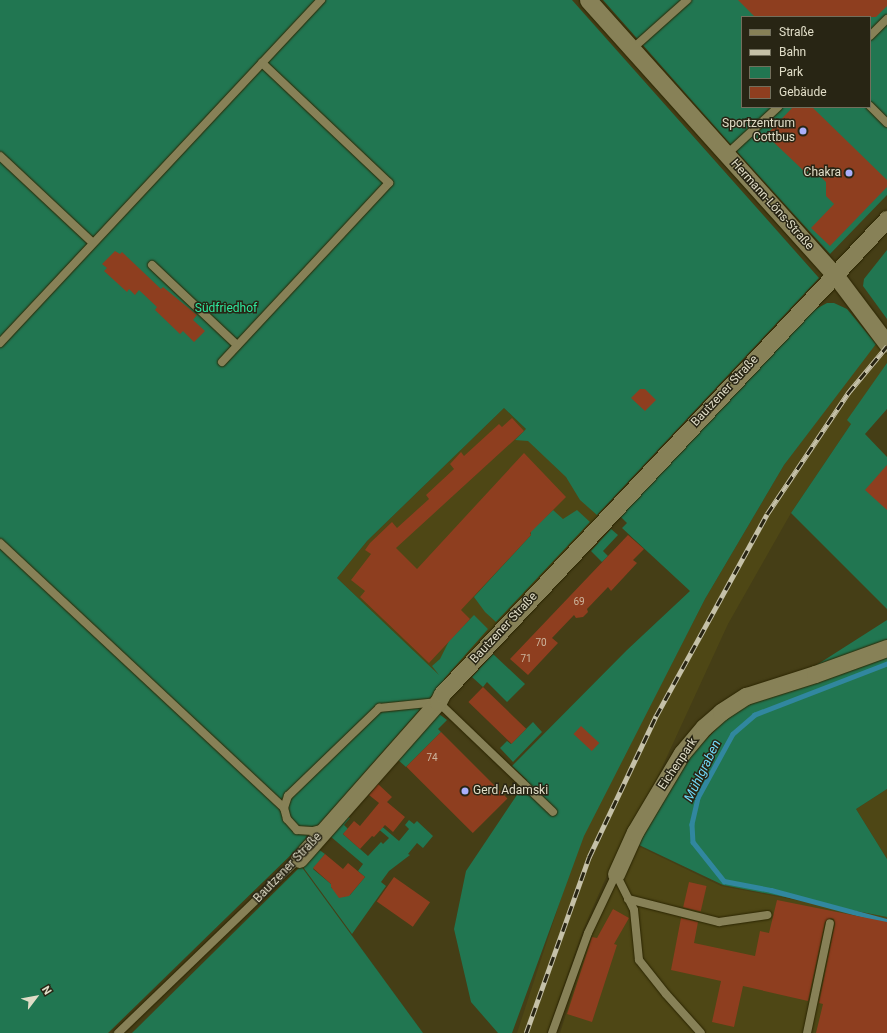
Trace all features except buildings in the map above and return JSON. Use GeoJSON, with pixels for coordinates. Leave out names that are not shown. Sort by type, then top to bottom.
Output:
{"type":"FeatureCollection","features":[{"type":"Feature","properties":{"kind":"street","name":"Hermann-Löns-Straße"},"geometry":{"type":"LineString","coordinates":[[588,0],[835,275],[887,344]]}},
{"type":"Feature","properties":{"kind":"street","name":"Bautzener Straße"},"geometry":{"type":"LineString","coordinates":[[299,859],[438,702],[442,694],[887,219]]}},
{"type":"Feature","properties":{"kind":"street","name":"Eichenpark"},"geometry":{"type":"LineString","coordinates":[[616,874],[635,832],[682,753],[704,727],[721,712],[746,696],[815,674],[887,648]]}},
{"type":"Feature","properties":{"kind":"lane"},"geometry":{"type":"LineString","coordinates":[[0,343],[321,0]]}},
{"type":"Feature","properties":{"kind":"lane"},"geometry":{"type":"LineString","coordinates":[[632,49],[687,0]]}},
{"type":"Feature","properties":{"kind":"lane"},"geometry":{"type":"LineString","coordinates":[[871,35],[887,19]]}},
{"type":"Feature","properties":{"kind":"lane"},"geometry":{"type":"LineString","coordinates":[[222,362],[389,183],[262,63]]}},
{"type":"Feature","properties":{"kind":"lane"},"geometry":{"type":"LineString","coordinates":[[871,107],[887,123]]}},
{"type":"Feature","properties":{"kind":"lane"},"geometry":{"type":"LineString","coordinates":[[726,155],[777,108]]}},
{"type":"Feature","properties":{"kind":"lane"},"geometry":{"type":"LineString","coordinates":[[0,156],[93,244]]}},
{"type":"Feature","properties":{"kind":"lane"},"geometry":{"type":"LineString","coordinates":[[152,265],[237,345]]}},
{"type":"Feature","properties":{"kind":"lane"},"geometry":{"type":"LineString","coordinates":[[0,543],[284,808]]}},
{"type":"Feature","properties":{"kind":"lane"},"geometry":{"type":"LineString","coordinates":[[327,827],[312,831],[297,830],[287,820],[284,808],[288,796],[378,708],[438,702],[553,812]]}},
{"type":"Feature","properties":{"kind":"lane","name":"Bautzener Straße"},"geometry":{"type":"LineString","coordinates":[[118,1033],[299,859]]}},
{"type":"Feature","properties":{"kind":"lane"},"geometry":{"type":"LineString","coordinates":[[616,874],[634,910],[639,960],[666,994],[701,1033]]}},
{"type":"Feature","properties":{"kind":"lane"},"geometry":{"type":"LineString","coordinates":[[552,1033],[588,933],[616,874]]}},
{"type":"Feature","properties":{"kind":"lane"},"geometry":{"type":"LineString","coordinates":[[628,899],[719,922],[767,915]]}},
{"type":"Feature","properties":{"kind":"lane"},"geometry":{"type":"LineString","coordinates":[[807,1033],[830,923]]}},
{"type":"Feature","properties":{"kind":"shaded area"},"geometry":{"type":"Polygon","coordinates":[[[887,331],[887,376],[851,424],[791,513],[728,624],[640,815],[616,855],[583,930],[547,1033],[517,1033],[579,843],[705,599],[784,465],[857,367],[887,331]]]}},
{"type":"Feature","properties":{"kind":"shaded area"},"geometry":{"type":"Polygon","coordinates":[[[504,408],[608,509],[445,681],[337,578],[367,541],[504,408]]]}},
{"type":"Feature","properties":{"kind":"shaded area"},"geometry":{"type":"Polygon","coordinates":[[[887,789],[887,859],[856,809],[887,789]]]}},
{"type":"Feature","properties":{"kind":"shaded area"},"geometry":{"type":"Polygon","coordinates":[[[636,845],[721,886],[887,917],[887,1033],[560,1033],[591,934],[636,845]]]}},
{"type":"Feature","properties":{"kind":"green space","name":"Südfriedhof"},"geometry":{"type":"Polygon","coordinates":[[[0,0],[572,0],[819,278],[597,515],[580,500],[566,477],[528,441],[515,440],[526,429],[504,408],[367,541],[337,578],[439,675],[432,666],[440,659],[449,641],[474,615],[488,629],[444,679],[445,681],[300,846],[108,1033],[0,1033],[0,0]]]}},
{"type":"Feature","properties":{"kind":"green space","name":"Sportzentrum Cottbus"},"geometry":{"type":"Polygon","coordinates":[[[603,0],[887,0],[887,195],[830,254],[603,0]]]}},
{"type":"Feature","properties":{"kind":"green space"},"geometry":{"type":"Polygon","coordinates":[[[887,250],[887,319],[863,286],[864,279],[887,250]]]}},
{"type":"Feature","properties":{"kind":"green space"},"geometry":{"type":"Polygon","coordinates":[[[827,303],[834,303],[847,309],[876,344],[784,465],[705,599],[584,836],[512,1033],[498,1033],[471,1002],[454,929],[466,871],[527,780],[512,766],[627,650],[690,591],[622,528],[627,523],[620,516],[814,310],[827,303]]]}},
{"type":"Feature","properties":{"kind":"green space"},"geometry":{"type":"Polygon","coordinates":[[[887,363],[887,409],[865,434],[887,457],[887,609],[791,513],[851,424],[847,420],[887,363]]]}},
{"type":"Feature","properties":{"kind":"green space"},"geometry":{"type":"Polygon","coordinates":[[[553,510],[563,519],[577,510],[590,522],[496,622],[485,612],[474,597],[531,535],[531,531],[553,510]]]}},
{"type":"Feature","properties":{"kind":"green space"},"geometry":{"type":"Polygon","coordinates":[[[611,529],[618,535],[603,551],[608,556],[602,562],[591,551],[611,529]]]}},
{"type":"Feature","properties":{"kind":"green space"},"geometry":{"type":"Polygon","coordinates":[[[887,620],[887,789],[856,809],[887,859],[887,917],[723,885],[637,844],[692,754],[727,718],[750,704],[768,696],[887,620]]]}},
{"type":"Feature","properties":{"kind":"green space"},"geometry":{"type":"Polygon","coordinates":[[[493,654],[525,684],[507,702],[487,682],[483,687],[472,677],[493,654]]]}},
{"type":"Feature","properties":{"kind":"green space"},"geometry":{"type":"Polygon","coordinates":[[[439,714],[447,720],[438,729],[441,732],[406,767],[397,759],[439,714]]]}},
{"type":"Feature","properties":{"kind":"green space"},"geometry":{"type":"Polygon","coordinates":[[[533,722],[542,732],[513,762],[500,748],[507,741],[511,744],[533,722]]]}},
{"type":"Feature","properties":{"kind":"green space"},"geometry":{"type":"Polygon","coordinates":[[[347,816],[350,818],[344,825],[348,829],[343,834],[368,856],[381,842],[383,844],[389,838],[369,821],[372,818],[399,841],[409,829],[405,825],[409,820],[414,824],[417,821],[433,836],[423,848],[417,843],[408,854],[410,855],[389,871],[381,882],[386,886],[352,934],[303,867],[318,849],[325,854],[313,869],[331,884],[331,887],[341,897],[344,897],[347,893],[350,895],[365,877],[358,871],[363,864],[330,836],[347,816]]]}},
{"type":"Feature","properties":{"kind":"green space"},"geometry":{"type":"Polygon","coordinates":[[[301,866],[423,1033],[132,1033],[301,866]]]}},
{"type":"Feature","properties":{"kind":"waterway","name":"Mühlgraben"},"geometry":{"type":"LineString","coordinates":[[887,664],[755,715],[733,734],[698,798],[692,824],[693,842],[724,881],[771,890],[887,921]]}},
{"type":"Feature","properties":{"kind":"railway"},"geometry":{"type":"LineString","coordinates":[[526,1033],[589,857],[656,716],[767,514],[848,393],[887,346]]}},
{"type":"Feature","properties":{"kind":"place","name":"Sportzentrum Cottbus"},"geometry":{"type":"Point","coordinates":[803,131]}},
{"type":"Feature","properties":{"kind":"place","name":"Chakra"},"geometry":{"type":"Point","coordinates":[849,173]}},
{"type":"Feature","properties":{"kind":"place","name":"Gerd Adamski"},"geometry":{"type":"Point","coordinates":[465,791]}}]}
